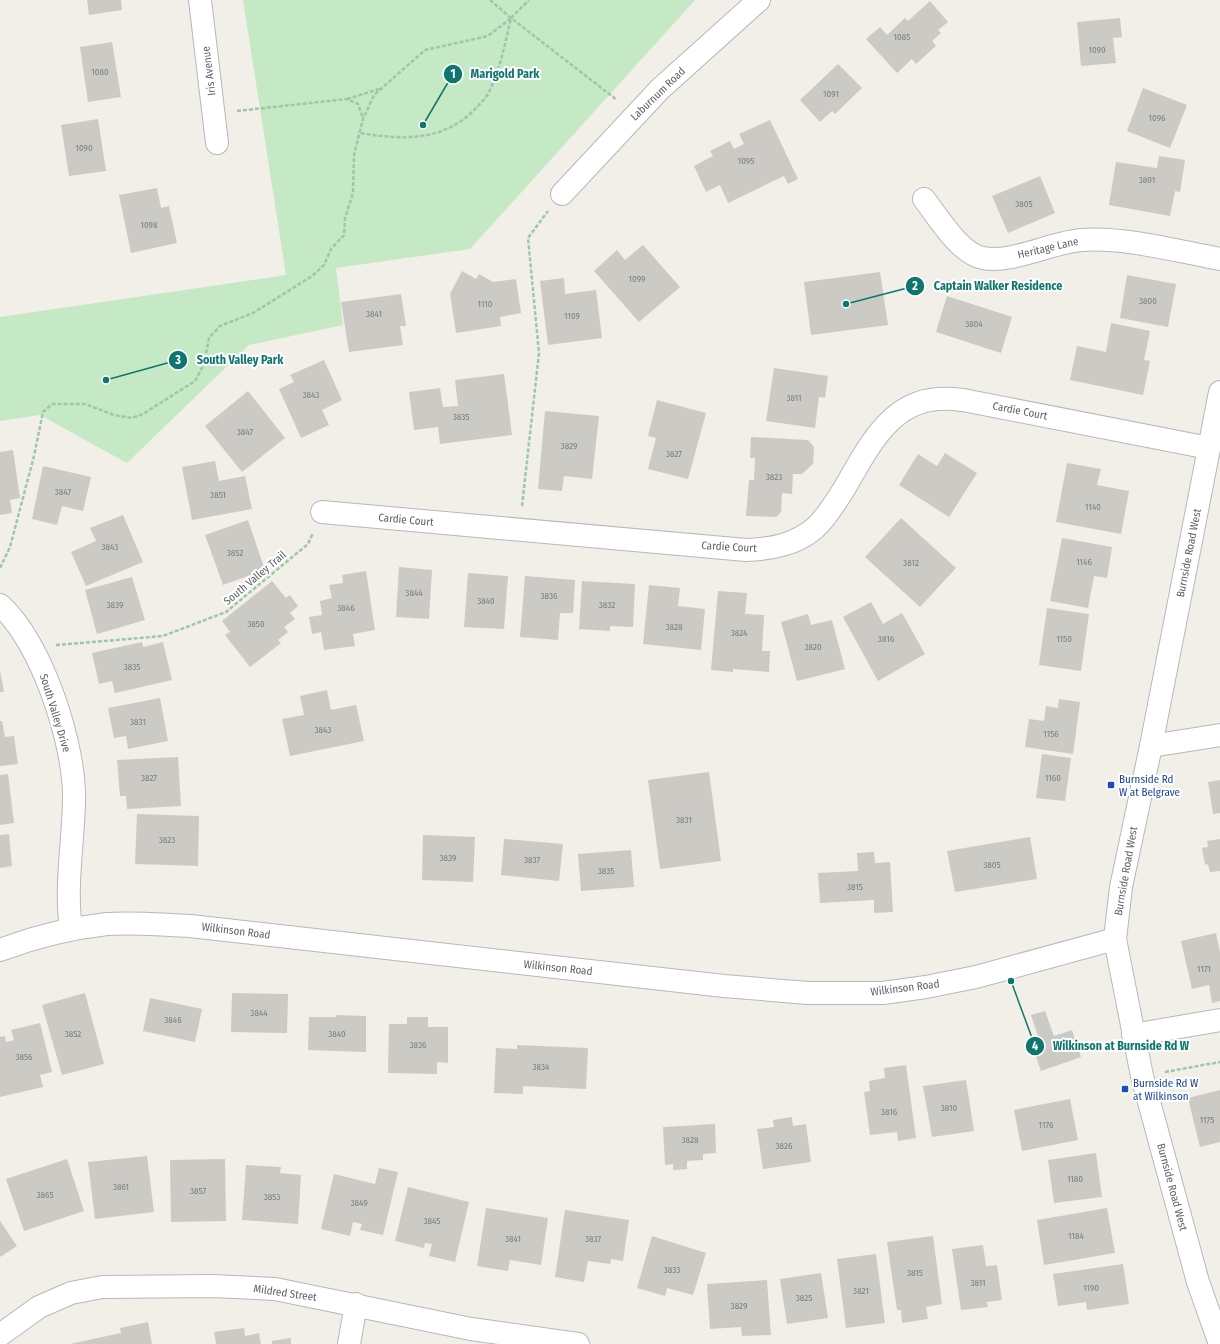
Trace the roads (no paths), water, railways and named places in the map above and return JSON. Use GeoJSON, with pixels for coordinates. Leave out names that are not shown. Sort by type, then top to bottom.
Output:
{"type":"FeatureCollection","features":[{"type":"Feature","properties":{"kind":"street","name":"Iris Avenue"},"geometry":{"type":"LineString","coordinates":[[200,0],[217,143]]}},
{"type":"Feature","properties":{"kind":"street","name":"Laburnum Road"},"geometry":{"type":"LineString","coordinates":[[562,194],[660,89],[759,0]]}},
{"type":"Feature","properties":{"kind":"street","name":"Heritage Lane"},"geometry":{"type":"LineString","coordinates":[[924,199],[958,245],[983,258],[1007,258],[1081,240],[1116,241],[1220,258]]}},
{"type":"Feature","properties":{"kind":"street","name":"Burnside Road West"},"geometry":{"type":"LineString","coordinates":[[1220,392],[1151,746],[1121,887],[1115,939],[1142,1076],[1196,1274],[1220,1344]]}},
{"type":"Feature","properties":{"kind":"street","name":"Cardie Court"},"geometry":{"type":"LineString","coordinates":[[322,512],[746,550],[770,549],[793,542],[814,529],[831,511],[876,434],[895,416],[913,405],[937,399],[962,400],[1209,448]]}},
{"type":"Feature","properties":{"kind":"street","name":"South Valley Drive"},"geometry":{"type":"LineString","coordinates":[[0,604],[19,626],[35,651],[54,701],[66,742],[72,775],[74,801],[68,903],[71,929]]}},
{"type":"Feature","properties":{"kind":"street"},"geometry":{"type":"LineString","coordinates":[[1151,746],[1220,735]]}},
{"type":"Feature","properties":{"kind":"street","name":"Wilkinson Road"},"geometry":{"type":"LineString","coordinates":[[0,950],[71,929],[109,924],[190,926],[716,985],[829,993],[883,993],[926,987],[976,977],[1115,939]]}},
{"type":"Feature","properties":{"kind":"street"},"geometry":{"type":"LineString","coordinates":[[1133,1035],[1220,1020]]}},
{"type":"Feature","properties":{"kind":"street","name":"Mildred Street"},"geometry":{"type":"LineString","coordinates":[[0,1335],[39,1307],[71,1293],[102,1287],[213,1286],[275,1289],[356,1304],[470,1329],[578,1344]]}},
{"type":"Feature","properties":{"kind":"street"},"geometry":{"type":"LineString","coordinates":[[349,1344],[356,1304]]}},
{"type":"Feature","properties":{"kind":"place","name":"Marigold Park"},"geometry":{"type":"Point","coordinates":[423,125]}},
{"type":"Feature","properties":{"kind":"place","name":"Captain Walker Residence"},"geometry":{"type":"Point","coordinates":[846,304]}},
{"type":"Feature","properties":{"kind":"place","name":"South Valley Park"},"geometry":{"type":"Point","coordinates":[106,380]}},
{"type":"Feature","properties":{"kind":"place","name":"Burnside Rd W at Belgrave"},"geometry":{"type":"Point","coordinates":[1111,785]}},
{"type":"Feature","properties":{"kind":"place","name":"Wilkinson at Burnside Rd W"},"geometry":{"type":"Point","coordinates":[1011,981]}},
{"type":"Feature","properties":{"kind":"place","name":"Burnside Rd W at Wilkinson"},"geometry":{"type":"Point","coordinates":[1125,1089]}}]}
